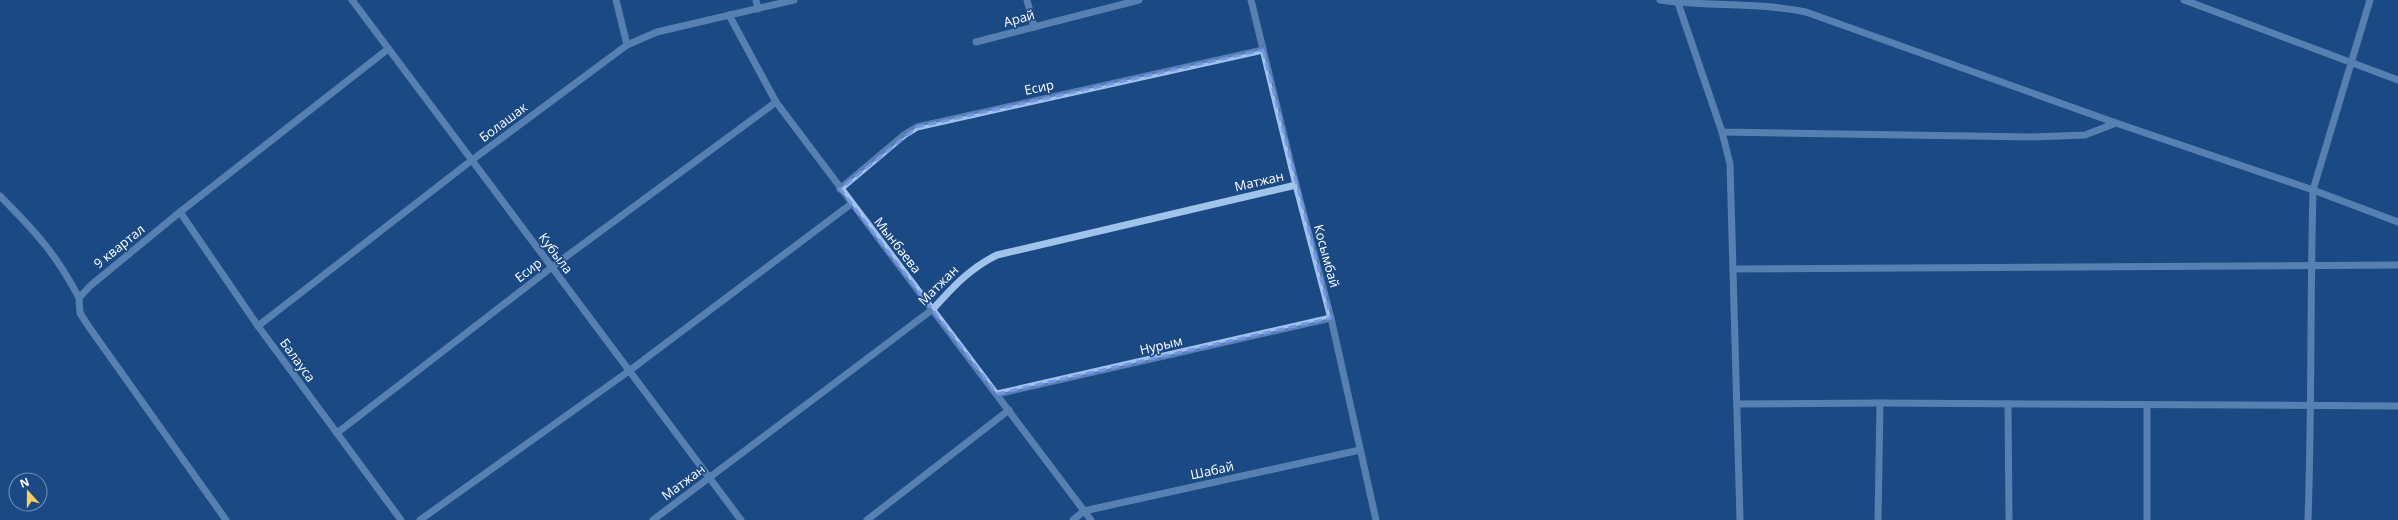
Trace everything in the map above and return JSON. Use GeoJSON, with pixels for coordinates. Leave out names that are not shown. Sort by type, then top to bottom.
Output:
{"type":"FeatureCollection","features":[{"type":"Feature","properties":{"kind":"street","name":"Кубыла"},"geometry":{"type":"LineString","coordinates":[[352,0],[741,520]]}},
{"type":"Feature","properties":{"kind":"street"},"geometry":{"type":"LineString","coordinates":[[616,0],[627,45]]}},
{"type":"Feature","properties":{"kind":"street"},"geometry":{"type":"LineString","coordinates":[[756,0],[758,9]]}},
{"type":"Feature","properties":{"kind":"street","name":"Болашак"},"geometry":{"type":"LineString","coordinates":[[258,326],[472,160],[627,45],[657,32],[794,0]]}},
{"type":"Feature","properties":{"kind":"street"},"geometry":{"type":"LineString","coordinates":[[1027,0],[1034,26]]}},
{"type":"Feature","properties":{"kind":"street","name":"Арай"},"geometry":{"type":"LineString","coordinates":[[976,42],[1139,0]]}},
{"type":"Feature","properties":{"kind":"street","name":"Косымбай"},"geometry":{"type":"LineString","coordinates":[[1251,0],[1296,185],[1331,318],[1376,520]]}},
{"type":"Feature","properties":{"kind":"street"},"geometry":{"type":"LineString","coordinates":[[1660,0],[1678,3],[1687,2],[1788,8],[1806,12],[2116,123],[2313,190],[2398,222]]}},
{"type":"Feature","properties":{"kind":"street"},"geometry":{"type":"LineString","coordinates":[[2184,0],[2398,80]]}},
{"type":"Feature","properties":{"kind":"street"},"geometry":{"type":"LineString","coordinates":[[2308,520],[2312,405],[2311,266],[2313,190],[2370,0]]}},
{"type":"Feature","properties":{"kind":"street"},"geometry":{"type":"LineString","coordinates":[[1678,3],[1722,132],[1730,164],[1740,520]]}},
{"type":"Feature","properties":{"kind":"street","name":"Мынбаева"},"geometry":{"type":"LineString","coordinates":[[729,15],[776,102],[851,204],[933,309],[1091,520]]}},
{"type":"Feature","properties":{"kind":"street","name":"9 квартал"},"geometry":{"type":"LineString","coordinates":[[79,298],[90,286],[180,212],[388,49]]}},
{"type":"Feature","properties":{"kind":"street","name":"Есир"},"geometry":{"type":"LineString","coordinates":[[840,189],[904,135],[917,127],[1263,50]]}},
{"type":"Feature","properties":{"kind":"street","name":"Есир"},"geometry":{"type":"LineString","coordinates":[[337,433],[552,267],[776,102]]}},
{"type":"Feature","properties":{"kind":"street"},"geometry":{"type":"LineString","coordinates":[[1722,132],[2085,136],[2116,123]]}},
{"type":"Feature","properties":{"kind":"street","name":"Матжан"},"geometry":{"type":"LineString","coordinates":[[653,520],[933,309],[963,276],[978,264],[997,255],[1296,185]]}},
{"type":"Feature","properties":{"kind":"street"},"geometry":{"type":"LineString","coordinates":[[0,196],[41,237],[64,268],[79,298],[80,313],[226,520]]}},
{"type":"Feature","properties":{"kind":"street"},"geometry":{"type":"LineString","coordinates":[[420,520],[629,371],[851,204]]}},
{"type":"Feature","properties":{"kind":"street","name":"Балауса"},"geometry":{"type":"LineString","coordinates":[[180,212],[258,326],[401,520]]}},
{"type":"Feature","properties":{"kind":"street"},"geometry":{"type":"LineString","coordinates":[[1733,269],[2398,265]]}},
{"type":"Feature","properties":{"kind":"street","name":"Нурым"},"geometry":{"type":"LineString","coordinates":[[997,394],[1331,318]]}},
{"type":"Feature","properties":{"kind":"street"},"geometry":{"type":"LineString","coordinates":[[1737,404],[1880,403],[2398,406]]}},
{"type":"Feature","properties":{"kind":"street"},"geometry":{"type":"LineString","coordinates":[[1878,520],[1880,403]]}},
{"type":"Feature","properties":{"kind":"street"},"geometry":{"type":"LineString","coordinates":[[2008,404],[2009,520]]}},
{"type":"Feature","properties":{"kind":"street"},"geometry":{"type":"LineString","coordinates":[[2147,405],[2147,520]]}},
{"type":"Feature","properties":{"kind":"street"},"geometry":{"type":"LineString","coordinates":[[867,520],[1009,410]]}},
{"type":"Feature","properties":{"kind":"street","name":"Шабай"},"geometry":{"type":"LineString","coordinates":[[1073,520],[1084,511],[1360,450]]}},
{"type":"Feature","properties":{"kind":"highlighted area"},"geometry":{"type":"Polygon","coordinates":[[[1263,50],[1331,318],[997,394],[840,189],[917,127],[1263,50]]]}}]}
